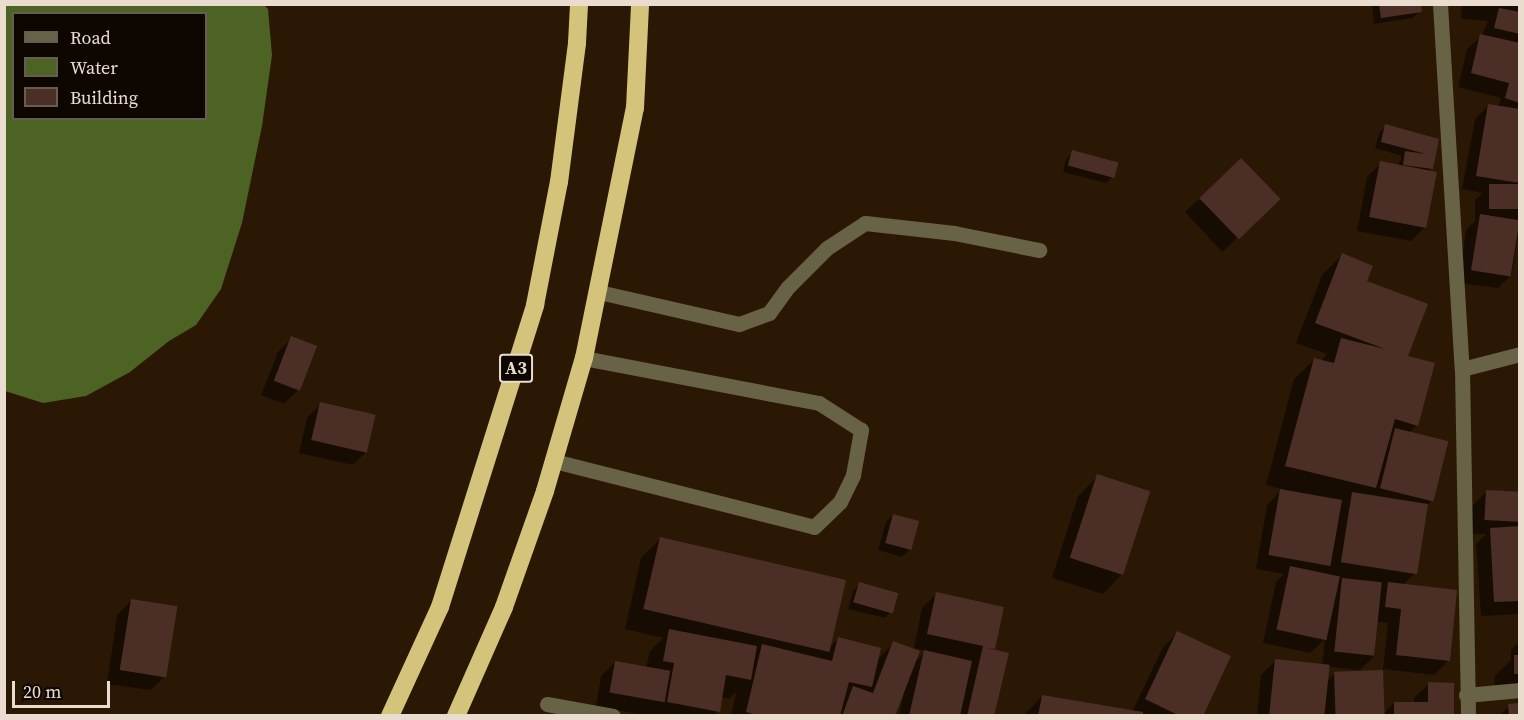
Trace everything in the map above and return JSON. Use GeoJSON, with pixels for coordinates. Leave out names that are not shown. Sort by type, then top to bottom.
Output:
{"type":"FeatureCollection","features":[{"type":"Feature","properties":{"kind":"highway","name":"A3"},"geometry":{"type":"LineString","coordinates":[[390,716],[440,607],[536,305],[560,182],[577,43],[579,4]]}},
{"type":"Feature","properties":{"kind":"highway"},"geometry":{"type":"LineString","coordinates":[[456,716],[504,607],[554,461],[584,358],[635,108],[640,4]]}},
{"type":"Feature","properties":{"kind":"street"},"geometry":{"type":"LineString","coordinates":[[1440,4],[1462,369],[1468,716]]}},
{"type":"Feature","properties":{"kind":"street"},"geometry":{"type":"LineString","coordinates":[[599,292],[739,324],[769,313],[788,287],[827,248],[865,223],[954,233],[1039,250]]}},
{"type":"Feature","properties":{"kind":"street"},"geometry":{"type":"LineString","coordinates":[[1462,369],[1520,354]]}},
{"type":"Feature","properties":{"kind":"street"},"geometry":{"type":"LineString","coordinates":[[554,461],[814,527],[840,502],[853,475],[861,430],[819,403],[584,358]]}},
{"type":"Feature","properties":{"kind":"street"},"geometry":{"type":"LineString","coordinates":[[1466,695],[1520,690]]}},
{"type":"Feature","properties":{"kind":"street"},"geometry":{"type":"LineString","coordinates":[[547,704],[613,716]]}},
{"type":"Feature","properties":{"kind":"water"},"geometry":{"type":"Polygon","coordinates":[[[263,4],[268,9],[272,55],[262,126],[242,223],[221,289],[196,325],[169,341],[130,372],[86,396],[43,403],[5,391],[5,5],[263,4]]]}},
{"type":"Feature","properties":{"kind":"building"},"geometry":{"type":"Polygon","coordinates":[[[1379,5],[1421,5],[1422,12],[1381,18],[1379,5]]]}},
{"type":"Feature","properties":{"kind":"building"},"geometry":{"type":"Polygon","coordinates":[[[1499,8],[1520,12],[1520,34],[1494,28],[1499,8]]]}},
{"type":"Feature","properties":{"kind":"building"},"geometry":{"type":"Polygon","coordinates":[[[1480,34],[1520,43],[1520,103],[1505,98],[1509,83],[1471,73],[1480,34]]]}},
{"type":"Feature","properties":{"kind":"building"},"geometry":{"type":"Polygon","coordinates":[[[1488,104],[1520,109],[1520,183],[1476,176],[1488,104]]]}},
{"type":"Feature","properties":{"kind":"building"},"geometry":{"type":"Polygon","coordinates":[[[1385,124],[1439,139],[1433,169],[1403,165],[1405,151],[1426,154],[1381,142],[1385,124]]]}},
{"type":"Feature","properties":{"kind":"building"},"geometry":{"type":"Polygon","coordinates":[[[1072,150],[1118,162],[1114,178],[1068,165],[1072,150]]]}},
{"type":"Feature","properties":{"kind":"building"},"geometry":{"type":"Polygon","coordinates":[[[1241,158],[1281,199],[1239,239],[1199,198],[1241,158]]]}},
{"type":"Feature","properties":{"kind":"building"},"geometry":{"type":"Polygon","coordinates":[[[1380,161],[1437,172],[1426,228],[1369,217],[1380,161]]]}},
{"type":"Feature","properties":{"kind":"building"},"geometry":{"type":"Polygon","coordinates":[[[1489,184],[1520,184],[1520,209],[1489,209],[1489,184]]]}},
{"type":"Feature","properties":{"kind":"building"},"geometry":{"type":"Polygon","coordinates":[[[1480,214],[1520,220],[1511,277],[1471,270],[1480,214]]]}},
{"type":"Feature","properties":{"kind":"building"},"geometry":{"type":"Polygon","coordinates":[[[1342,253],[1373,266],[1367,281],[1428,304],[1408,356],[1435,363],[1418,426],[1395,419],[1376,488],[1285,466],[1314,358],[1334,363],[1341,338],[1385,349],[1315,323],[1342,253]]]}},
{"type":"Feature","properties":{"kind":"building"},"geometry":{"type":"Polygon","coordinates":[[[291,336],[317,346],[300,391],[274,381],[291,336]]]}},
{"type":"Feature","properties":{"kind":"building"},"geometry":{"type":"Polygon","coordinates":[[[320,402],[376,415],[367,453],[311,440],[320,402]]]}},
{"type":"Feature","properties":{"kind":"building"},"geometry":{"type":"Polygon","coordinates":[[[1395,428],[1448,441],[1433,501],[1380,488],[1395,428]]]}},
{"type":"Feature","properties":{"kind":"building"},"geometry":{"type":"Polygon","coordinates":[[[1097,474],[1150,491],[1123,575],[1070,558],[1097,474]]]}},
{"type":"Feature","properties":{"kind":"building"},"geometry":{"type":"Polygon","coordinates":[[[1280,489],[1342,500],[1330,566],[1268,555],[1280,489]]]}},
{"type":"Feature","properties":{"kind":"building"},"geometry":{"type":"Polygon","coordinates":[[[1486,490],[1520,492],[1518,522],[1484,520],[1486,490]]]}},
{"type":"Feature","properties":{"kind":"building"},"geometry":{"type":"Polygon","coordinates":[[[1352,492],[1428,504],[1417,574],[1341,562],[1352,492]]]}},
{"type":"Feature","properties":{"kind":"building"},"geometry":{"type":"Polygon","coordinates":[[[893,514],[919,521],[911,550],[885,543],[893,514]]]}},
{"type":"Feature","properties":{"kind":"building"},"geometry":{"type":"Polygon","coordinates":[[[1520,526],[1520,601],[1494,602],[1490,528],[1520,526]]]}},
{"type":"Feature","properties":{"kind":"building"},"geometry":{"type":"Polygon","coordinates":[[[660,537],[846,580],[829,652],[643,609],[660,537]]]}},
{"type":"Feature","properties":{"kind":"building"},"geometry":{"type":"Polygon","coordinates":[[[1290,566],[1340,577],[1326,640],[1276,630],[1290,566]]]}},
{"type":"Feature","properties":{"kind":"building"},"geometry":{"type":"Polygon","coordinates":[[[1342,578],[1382,582],[1374,656],[1334,652],[1342,578]]]}},
{"type":"Feature","properties":{"kind":"building"},"geometry":{"type":"Polygon","coordinates":[[[859,582],[898,593],[893,613],[853,602],[859,582]]]}},
{"type":"Feature","properties":{"kind":"building"},"geometry":{"type":"Polygon","coordinates":[[[1388,582],[1457,590],[1450,661],[1396,655],[1401,609],[1385,607],[1388,582]]]}},
{"type":"Feature","properties":{"kind":"building"},"geometry":{"type":"Polygon","coordinates":[[[936,592],[1004,607],[995,649],[988,648],[1009,653],[994,716],[967,716],[983,646],[927,634],[936,592]]]}},
{"type":"Feature","properties":{"kind":"building"},"geometry":{"type":"Polygon","coordinates":[[[131,599],[177,606],[166,677],[120,670],[131,599]]]}},
{"type":"Feature","properties":{"kind":"building"},"geometry":{"type":"Polygon","coordinates":[[[669,629],[757,646],[751,680],[726,675],[720,712],[667,702],[674,663],[663,661],[669,629]]]}},
{"type":"Feature","properties":{"kind":"building"},"geometry":{"type":"Polygon","coordinates":[[[1177,631],[1231,656],[1203,716],[1180,716],[1145,699],[1177,631]]]}},
{"type":"Feature","properties":{"kind":"building"},"geometry":{"type":"Polygon","coordinates":[[[838,637],[881,648],[872,687],[849,682],[840,716],[760,716],[746,712],[762,644],[832,661],[838,637]]]}},
{"type":"Feature","properties":{"kind":"building"},"geometry":{"type":"Polygon","coordinates":[[[893,641],[920,651],[895,716],[842,716],[853,686],[873,693],[893,641]]]}},
{"type":"Feature","properties":{"kind":"building"},"geometry":{"type":"Polygon","coordinates":[[[924,650],[972,661],[960,716],[909,716],[924,650]]]}},
{"type":"Feature","properties":{"kind":"building"},"geometry":{"type":"Polygon","coordinates":[[[1514,655],[1520,655],[1520,674],[1514,674],[1514,655]]]}},
{"type":"Feature","properties":{"kind":"building"},"geometry":{"type":"Polygon","coordinates":[[[1275,659],[1330,665],[1324,716],[1269,716],[1275,659]]]}},
{"type":"Feature","properties":{"kind":"building"},"geometry":{"type":"Polygon","coordinates":[[[615,661],[670,671],[665,702],[609,693],[615,661]]]}},
{"type":"Feature","properties":{"kind":"building"},"geometry":{"type":"Polygon","coordinates":[[[1383,670],[1385,716],[1336,716],[1334,672],[1383,670]]]}},
{"type":"Feature","properties":{"kind":"building"},"geometry":{"type":"Polygon","coordinates":[[[1428,682],[1454,683],[1454,716],[1394,716],[1394,702],[1428,702],[1428,682]]]}},
{"type":"Feature","properties":{"kind":"building"},"geometry":{"type":"Polygon","coordinates":[[[1042,695],[1143,712],[1143,716],[1038,716],[1042,695]]]}},
{"type":"Feature","properties":{"kind":"building"},"geometry":{"type":"Polygon","coordinates":[[[1520,703],[1520,716],[1509,716],[1508,704],[1520,703]]]}}]}
